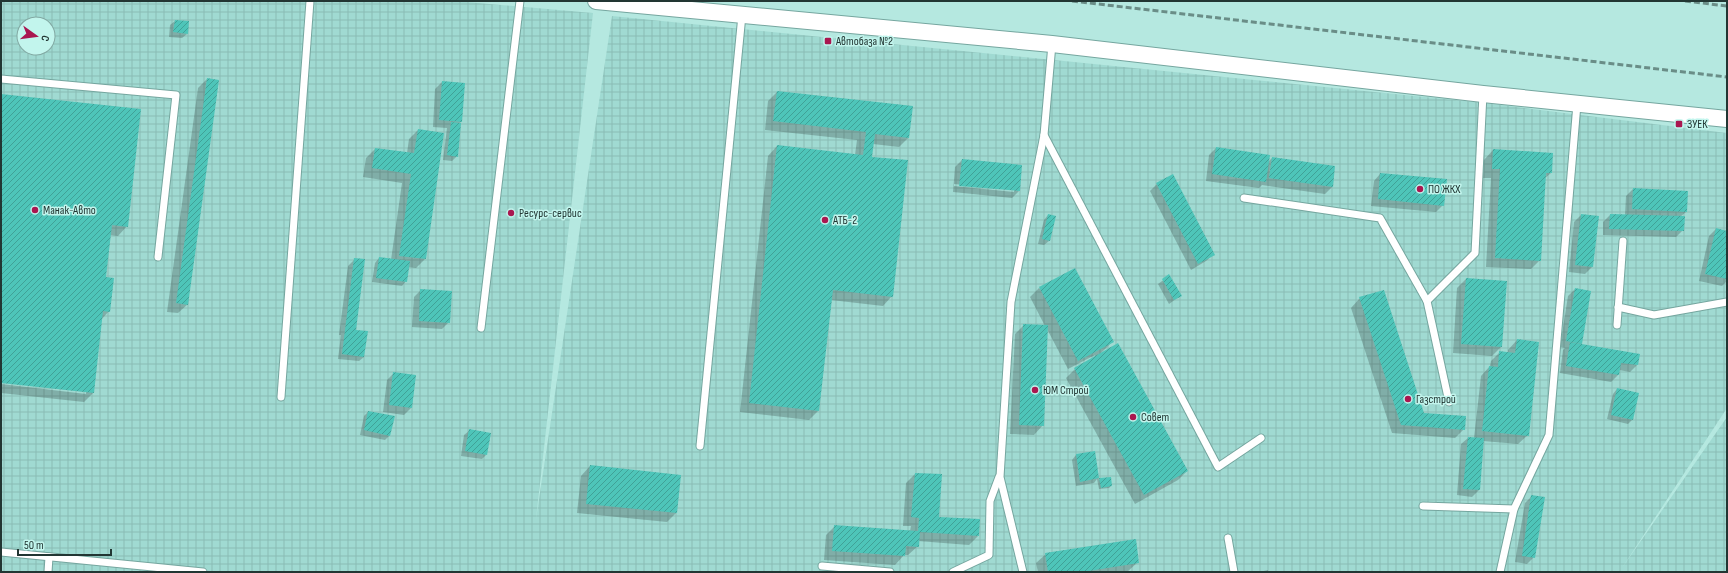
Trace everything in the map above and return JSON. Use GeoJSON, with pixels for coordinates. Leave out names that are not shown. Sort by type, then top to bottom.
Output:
{"type":"FeatureCollection","features":[{"type":"Feature","properties":{"kind":"street"},"geometry":{"type":"LineString","coordinates":[[596,1],[1052,44],[1483,94],[1727,119]]}},
{"type":"Feature","properties":{"kind":"lane"},"geometry":{"type":"LineString","coordinates":[[281,397],[310,1]]}},
{"type":"Feature","properties":{"kind":"lane"},"geometry":{"type":"LineString","coordinates":[[480,328],[520,1]]}},
{"type":"Feature","properties":{"kind":"lane"},"geometry":{"type":"LineString","coordinates":[[700,446],[742,15]]}},
{"type":"Feature","properties":{"kind":"lane"},"geometry":{"type":"LineString","coordinates":[[1023,572],[1000,476],[1012,302],[1044,135],[1052,44]]}},
{"type":"Feature","properties":{"kind":"lane"},"geometry":{"type":"LineString","coordinates":[[1,79],[176,94],[158,256]]}},
{"type":"Feature","properties":{"kind":"lane"},"geometry":{"type":"LineString","coordinates":[[1427,302],[1475,253],[1483,94]]}},
{"type":"Feature","properties":{"kind":"lane"},"geometry":{"type":"LineString","coordinates":[[1500,572],[1514,509],[1549,435],[1577,104]]}},
{"type":"Feature","properties":{"kind":"lane"},"geometry":{"type":"LineString","coordinates":[[1044,135],[1218,467],[1261,438]]}},
{"type":"Feature","properties":{"kind":"lane"},"geometry":{"type":"LineString","coordinates":[[1244,198],[1380,218],[1427,302],[1449,402]]}},
{"type":"Feature","properties":{"kind":"lane"},"geometry":{"type":"LineString","coordinates":[[1617,325],[1623,241]]}},
{"type":"Feature","properties":{"kind":"lane"},"geometry":{"type":"LineString","coordinates":[[1618,307],[1654,315],[1727,302]]}},
{"type":"Feature","properties":{"kind":"lane"},"geometry":{"type":"LineString","coordinates":[[953,572],[989,555],[990,500],[1000,476]]}},
{"type":"Feature","properties":{"kind":"lane"},"geometry":{"type":"LineString","coordinates":[[1423,506],[1514,509]]}},
{"type":"Feature","properties":{"kind":"lane"},"geometry":{"type":"LineString","coordinates":[[1228,538],[1234,572]]}},
{"type":"Feature","properties":{"kind":"lane"},"geometry":{"type":"LineString","coordinates":[[1,552],[145,569],[203,572]]}},
{"type":"Feature","properties":{"kind":"lane"},"geometry":{"type":"LineString","coordinates":[[48,572],[49,557]]}},
{"type":"Feature","properties":{"kind":"lane"},"geometry":{"type":"LineString","coordinates":[[822,566],[890,572]]}},
{"type":"Feature","properties":{"kind":"shaded area"},"geometry":{"type":"Polygon","coordinates":[[[1,1],[455,1],[593,13],[536,519],[612,16],[1475,102],[1727,133],[1727,408],[1622,568],[1727,417],[1727,572],[1,572],[1,1]]]}},
{"type":"Feature","properties":{"kind":"building"},"geometry":{"type":"Polygon","coordinates":[[[175,20],[189,21],[188,34],[173,32],[175,20]]]}},
{"type":"Feature","properties":{"kind":"building"},"geometry":{"type":"Polygon","coordinates":[[[207,78],[219,80],[188,305],[176,303],[207,78]]]}},
{"type":"Feature","properties":{"kind":"building"},"geometry":{"type":"Polygon","coordinates":[[[442,81],[465,83],[462,122],[439,120],[442,81]]]}},
{"type":"Feature","properties":{"kind":"building"},"geometry":{"type":"Polygon","coordinates":[[[777,91],[913,106],[909,138],[875,134],[872,157],[908,160],[893,297],[833,290],[819,411],[749,403],[777,145],[863,155],[866,132],[773,121],[777,91]]]}},
{"type":"Feature","properties":{"kind":"building"},"geometry":{"type":"Polygon","coordinates":[[[1,94],[141,109],[128,227],[112,225],[106,277],[114,278],[110,312],[103,311],[94,393],[1,383],[1,94]]]}},
{"type":"Feature","properties":{"kind":"building"},"geometry":{"type":"Polygon","coordinates":[[[451,122],[461,123],[458,157],[447,155],[451,122]]]}},
{"type":"Feature","properties":{"kind":"building"},"geometry":{"type":"Polygon","coordinates":[[[418,129],[444,133],[426,259],[399,256],[411,174],[372,168],[375,148],[414,153],[418,129]]]}},
{"type":"Feature","properties":{"kind":"building"},"geometry":{"type":"Polygon","coordinates":[[[1216,147],[1270,155],[1266,182],[1212,174],[1216,147]]]}},
{"type":"Feature","properties":{"kind":"building"},"geometry":{"type":"Polygon","coordinates":[[[1493,149],[1553,153],[1552,173],[1546,173],[1541,261],[1495,258],[1500,169],[1492,169],[1493,149]]]}},
{"type":"Feature","properties":{"kind":"building"},"geometry":{"type":"Polygon","coordinates":[[[1272,157],[1335,166],[1333,187],[1269,178],[1272,157]]]}},
{"type":"Feature","properties":{"kind":"building"},"geometry":{"type":"Polygon","coordinates":[[[962,159],[1022,165],[1020,191],[959,186],[962,159]]]}},
{"type":"Feature","properties":{"kind":"building"},"geometry":{"type":"Polygon","coordinates":[[[1380,173],[1447,179],[1444,206],[1378,199],[1380,173]]]}},
{"type":"Feature","properties":{"kind":"building"},"geometry":{"type":"Polygon","coordinates":[[[1173,174],[1215,255],[1198,264],[1156,183],[1173,174]]]}},
{"type":"Feature","properties":{"kind":"building"},"geometry":{"type":"Polygon","coordinates":[[[1633,188],[1688,191],[1687,212],[1632,209],[1633,188]]]}},
{"type":"Feature","properties":{"kind":"building"},"geometry":{"type":"Polygon","coordinates":[[[1048,214],[1056,216],[1050,241],[1042,239],[1048,214]]]}},
{"type":"Feature","properties":{"kind":"building"},"geometry":{"type":"Polygon","coordinates":[[[1581,214],[1599,216],[1593,267],[1575,265],[1581,214]]]}},
{"type":"Feature","properties":{"kind":"building"},"geometry":{"type":"Polygon","coordinates":[[[1610,214],[1685,216],[1684,231],[1609,229],[1610,214]]]}},
{"type":"Feature","properties":{"kind":"building"},"geometry":{"type":"Polygon","coordinates":[[[1716,228],[1727,231],[1727,279],[1705,274],[1716,228]]]}},
{"type":"Feature","properties":{"kind":"building"},"geometry":{"type":"Polygon","coordinates":[[[379,257],[410,261],[407,282],[376,278],[379,257]]]}},
{"type":"Feature","properties":{"kind":"building"},"geometry":{"type":"Polygon","coordinates":[[[354,258],[365,259],[356,330],[368,331],[364,357],[342,354],[354,258]]]}},
{"type":"Feature","properties":{"kind":"building"},"geometry":{"type":"Polygon","coordinates":[[[1075,268],[1114,342],[1078,361],[1039,287],[1075,268]]]}},
{"type":"Feature","properties":{"kind":"building"},"geometry":{"type":"Polygon","coordinates":[[[1169,274],[1182,296],[1174,300],[1162,279],[1169,274]]]}},
{"type":"Feature","properties":{"kind":"building"},"geometry":{"type":"Polygon","coordinates":[[[1466,278],[1507,281],[1502,347],[1461,344],[1466,278]]]}},
{"type":"Feature","properties":{"kind":"building"},"geometry":{"type":"Polygon","coordinates":[[[1575,288],[1591,291],[1582,344],[1566,341],[1575,288]]]}},
{"type":"Feature","properties":{"kind":"building"},"geometry":{"type":"Polygon","coordinates":[[[420,289],[452,291],[450,323],[419,321],[420,289]]]}},
{"type":"Feature","properties":{"kind":"building"},"geometry":{"type":"Polygon","coordinates":[[[1384,290],[1424,413],[1466,416],[1465,430],[1401,425],[1359,297],[1384,290]]]}},
{"type":"Feature","properties":{"kind":"building"},"geometry":{"type":"Polygon","coordinates":[[[1023,324],[1048,325],[1044,426],[1019,425],[1023,324]]]}},
{"type":"Feature","properties":{"kind":"building"},"geometry":{"type":"Polygon","coordinates":[[[1517,339],[1539,342],[1529,436],[1482,431],[1489,366],[1498,367],[1499,351],[1515,353],[1517,339]]]}},
{"type":"Feature","properties":{"kind":"building"},"geometry":{"type":"Polygon","coordinates":[[[1570,342],[1640,354],[1638,365],[1621,363],[1619,375],[1566,366],[1570,342]]]}},
{"type":"Feature","properties":{"kind":"building"},"geometry":{"type":"Polygon","coordinates":[[[1118,343],[1188,471],[1144,495],[1074,368],[1118,343]]]}},
{"type":"Feature","properties":{"kind":"building"},"geometry":{"type":"Polygon","coordinates":[[[393,372],[416,375],[412,408],[389,405],[393,372]]]}},
{"type":"Feature","properties":{"kind":"building"},"geometry":{"type":"Polygon","coordinates":[[[1617,388],[1639,393],[1633,420],[1611,415],[1617,388]]]}},
{"type":"Feature","properties":{"kind":"building"},"geometry":{"type":"Polygon","coordinates":[[[368,411],[395,416],[390,436],[364,430],[368,411]]]}},
{"type":"Feature","properties":{"kind":"building"},"geometry":{"type":"Polygon","coordinates":[[[469,429],[491,433],[487,455],[465,451],[469,429]]]}},
{"type":"Feature","properties":{"kind":"building"},"geometry":{"type":"Polygon","coordinates":[[[1468,437],[1484,438],[1480,490],[1463,489],[1468,437]]]}},
{"type":"Feature","properties":{"kind":"building"},"geometry":{"type":"Polygon","coordinates":[[[1095,451],[1099,478],[1080,482],[1076,454],[1095,451]]]}},
{"type":"Feature","properties":{"kind":"building"},"geometry":{"type":"Polygon","coordinates":[[[590,465],[681,475],[677,513],[586,504],[590,465]]]}},
{"type":"Feature","properties":{"kind":"building"},"geometry":{"type":"Polygon","coordinates":[[[915,473],[942,474],[939,517],[980,519],[979,536],[920,532],[919,547],[906,546],[905,556],[832,551],[834,525],[918,531],[919,518],[911,517],[915,473]]]}},
{"type":"Feature","properties":{"kind":"building"},"geometry":{"type":"Polygon","coordinates":[[[1111,477],[1112,486],[1101,488],[1099,478],[1111,477]]]}},
{"type":"Feature","properties":{"kind":"building"},"geometry":{"type":"Polygon","coordinates":[[[1531,495],[1545,497],[1535,558],[1522,556],[1531,495]]]}},
{"type":"Feature","properties":{"kind":"building"},"geometry":{"type":"Polygon","coordinates":[[[1136,539],[1139,563],[1082,572],[1048,572],[1045,553],[1136,539]]]}},
{"type":"Feature","properties":{"kind":"railway"},"geometry":{"type":"LineString","coordinates":[[1072,1],[1727,77]]}},
{"type":"Feature","properties":{"kind":"railway"},"geometry":{"type":"LineString","coordinates":[[1685,1],[1727,6]]}},
{"type":"Feature","properties":{"kind":"place","name":"Автобаза №2"},"geometry":{"type":"Point","coordinates":[828,41]}},
{"type":"Feature","properties":{"kind":"place","name":"ЗУЕК"},"geometry":{"type":"Point","coordinates":[1679,124]}},
{"type":"Feature","properties":{"kind":"place","name":"ПО ЖКХ"},"geometry":{"type":"Point","coordinates":[1420,189]}},
{"type":"Feature","properties":{"kind":"place","name":"Манак-Авто"},"geometry":{"type":"Point","coordinates":[35,210]}},
{"type":"Feature","properties":{"kind":"place","name":"Ресурс-сервис"},"geometry":{"type":"Point","coordinates":[511,213]}},
{"type":"Feature","properties":{"kind":"place","name":"АТБ-2"},"geometry":{"type":"Point","coordinates":[825,220]}},
{"type":"Feature","properties":{"kind":"place","name":"ЮМ Строй"},"geometry":{"type":"Point","coordinates":[1035,390]}},
{"type":"Feature","properties":{"kind":"place","name":"Газстрой"},"geometry":{"type":"Point","coordinates":[1408,399]}},
{"type":"Feature","properties":{"kind":"place","name":"Совет"},"geometry":{"type":"Point","coordinates":[1133,417]}}]}
